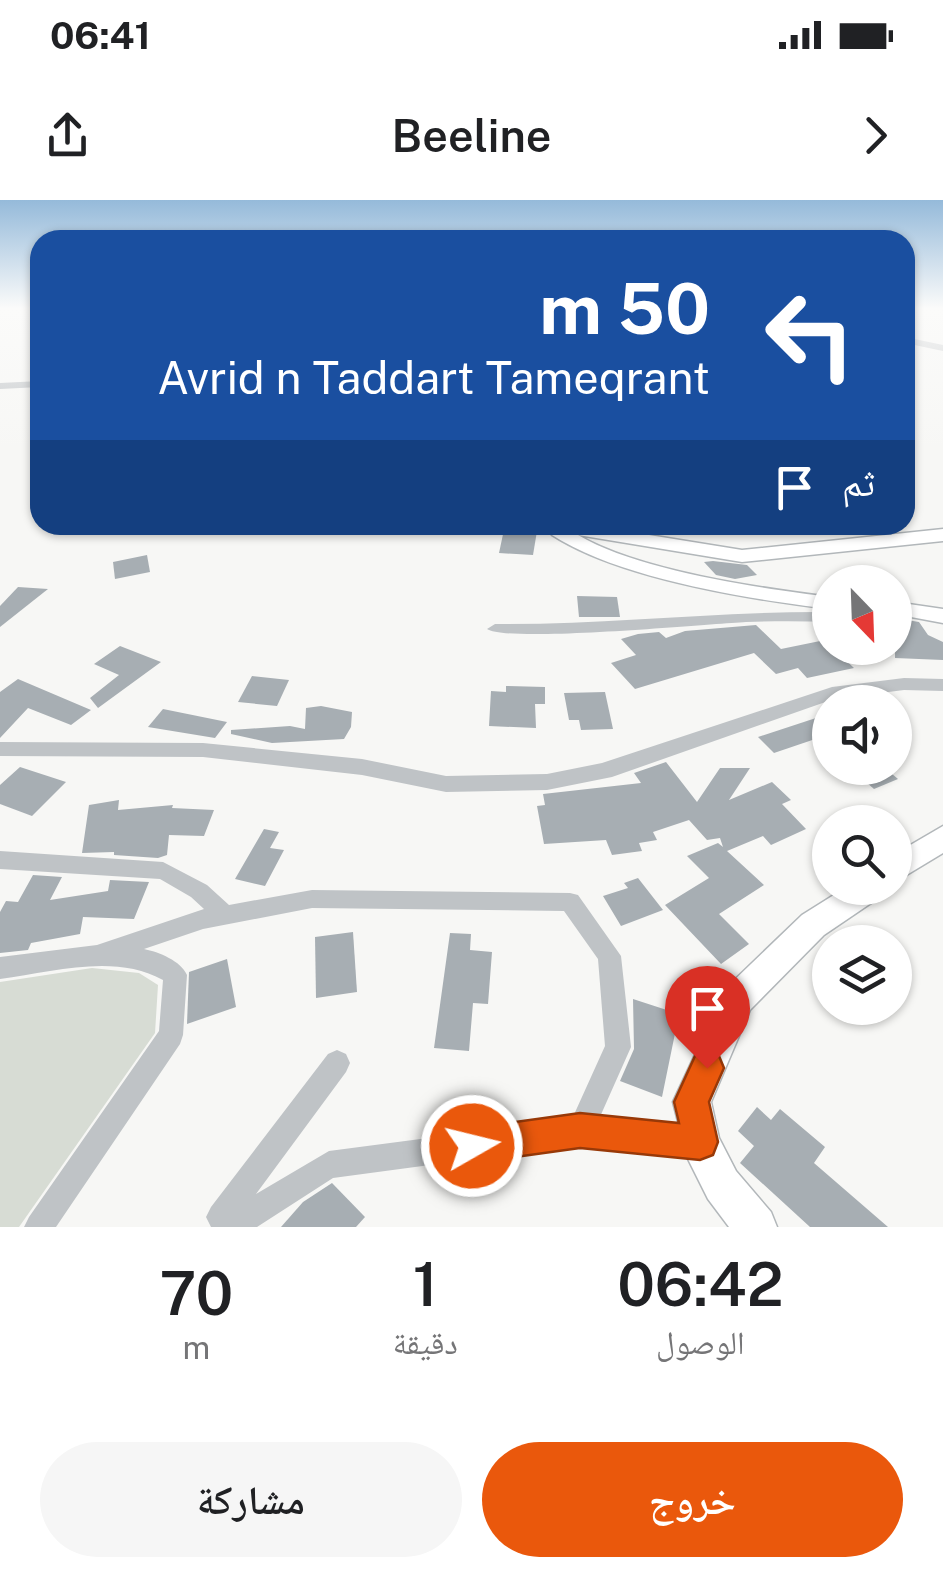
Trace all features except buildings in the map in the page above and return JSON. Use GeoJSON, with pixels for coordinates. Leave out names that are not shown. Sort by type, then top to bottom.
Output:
{"type":"FeatureCollection","features":[{"type":"Feature","properties":{"kind":"main road"},"geometry":{"type":"LineString","coordinates":[[563,535],[581,546],[727,587],[812,602]]}},
{"type":"Feature","properties":{"kind":"main road"},"geometry":{"type":"LineString","coordinates":[[614,535],[742,556],[943,535]]}},
{"type":"Feature","properties":{"kind":"main road"},"geometry":{"type":"LineString","coordinates":[[912,611],[943,616]]}},
{"type":"Feature","properties":{"kind":"main road"},"geometry":{"type":"LineString","coordinates":[[912,859],[943,838]]}},
{"type":"Feature","properties":{"kind":"main road"},"geometry":{"type":"LineString","coordinates":[[756,1227],[722,1185],[700,1142],[692,1102],[738,999],[813,925],[843,905]]}},
{"type":"Feature","properties":{"kind":"street"},"geometry":{"type":"LineString","coordinates":[[0,386],[30,384]]}},
{"type":"Feature","properties":{"kind":"street"},"geometry":{"type":"LineString","coordinates":[[496,629],[573,632],[717,616],[812,618]]}},
{"type":"Feature","properties":{"kind":"street"},"geometry":{"type":"LineString","coordinates":[[0,749],[203,750],[362,767],[446,784],[547,782],[604,770],[832,693],[904,684],[943,684]]}},
{"type":"Feature","properties":{"kind":"street"},"geometry":{"type":"LineString","coordinates":[[0,860],[163,871],[199,891],[225,914]]}},
{"type":"Feature","properties":{"kind":"street"},"geometry":{"type":"LineString","coordinates":[[0,968],[97,954],[225,914],[312,898],[570,902],[608,956],[618,1047],[580,1131]]}},
{"type":"Feature","properties":{"kind":"street"},"geometry":{"type":"LineString","coordinates":[[40,1227],[171,1035],[175,976],[149,960],[97,954]]}},
{"type":"Feature","properties":{"kind":"street"},"geometry":{"type":"LineString","coordinates":[[337,1063],[221,1216],[229,1226],[329,1165],[580,1131],[700,1142]]}},
{"type":"Feature","properties":{"kind":"shaded area"},"geometry":{"type":"Polygon","coordinates":[[[92,968],[139,973],[158,985],[155,1033],[19,1227],[0,1227],[0,982],[92,968]]]}},
{"type":"Feature","properties":{"kind":"route"},"geometry":{"type":"LineString","coordinates":[[472,1146],[580,1131],[700,1142],[692,1102],[707,1068]]}}]}
